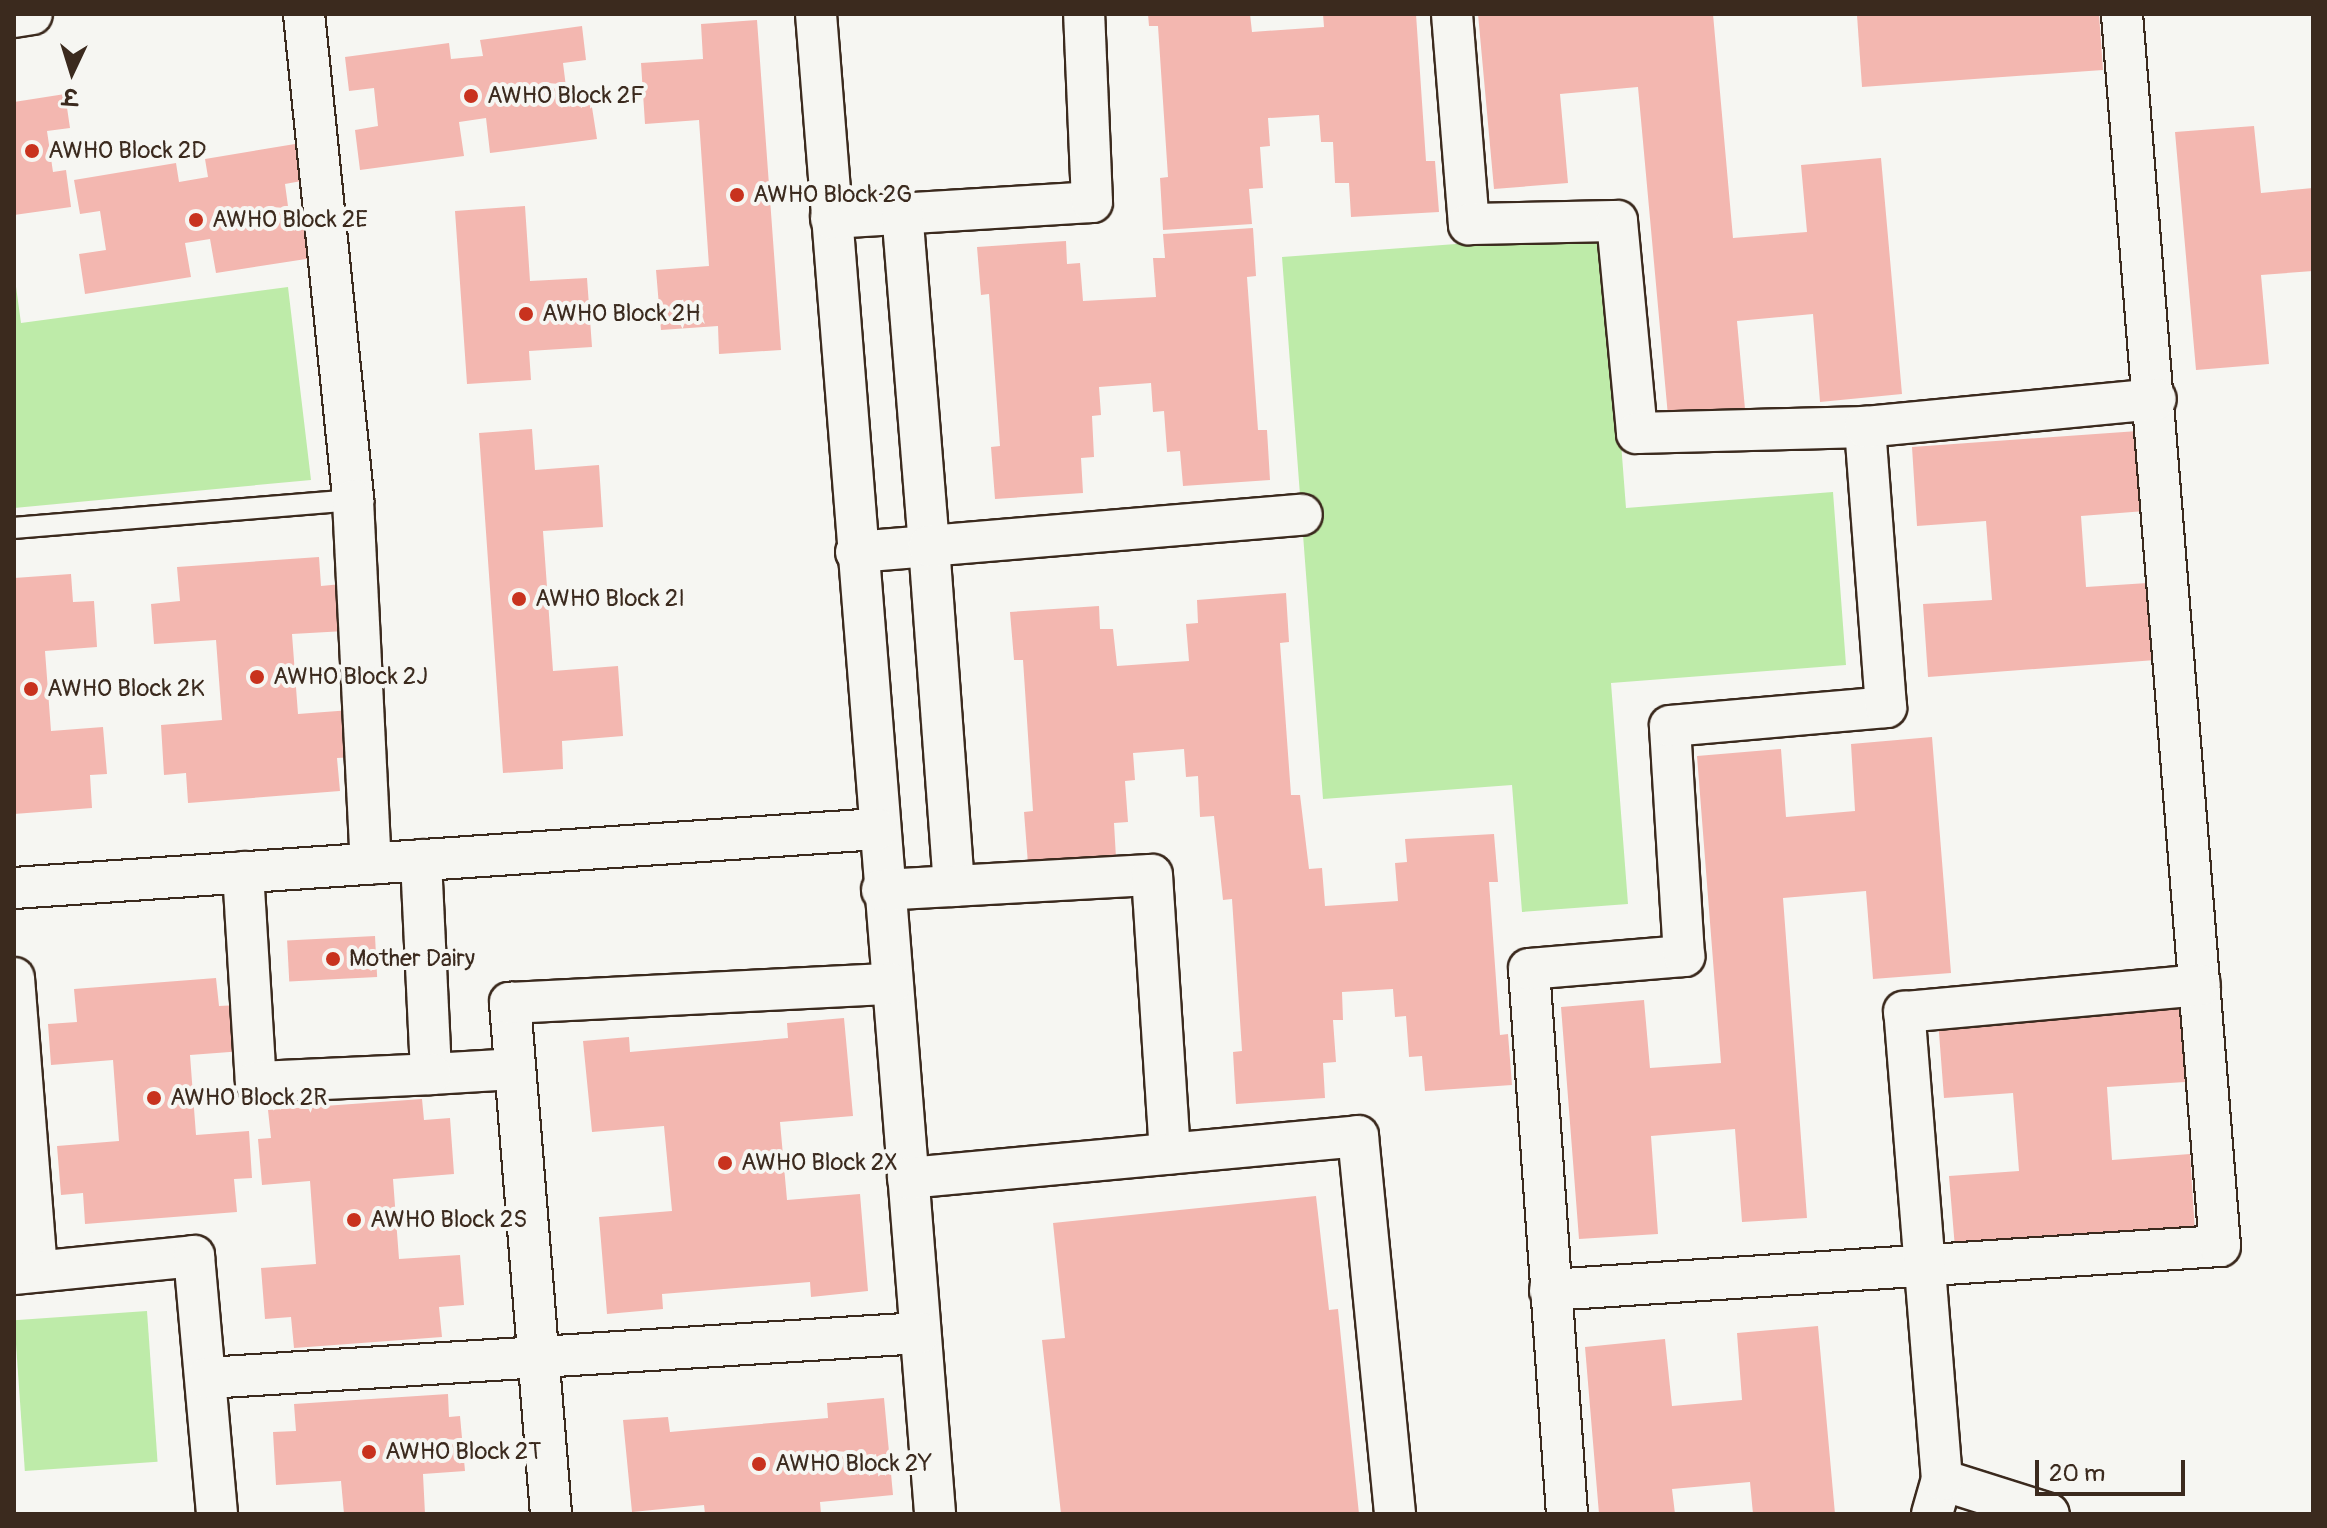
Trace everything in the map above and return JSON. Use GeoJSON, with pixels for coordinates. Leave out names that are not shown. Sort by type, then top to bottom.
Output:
{"type":"FeatureCollection","features":[{"type":"Feature","properties":{"kind":"street"},"geometry":{"type":"LineString","coordinates":[[14,17],[32,14]]}},
{"type":"Feature","properties":{"kind":"street"},"geometry":{"type":"LineString","coordinates":[[304,14],[353,500],[371,864]]}},
{"type":"Feature","properties":{"kind":"street"},"geometry":{"type":"LineString","coordinates":[[816,14],[877,829],[935,1514]]}},
{"type":"Feature","properties":{"kind":"street"},"geometry":{"type":"LineString","coordinates":[[831,218],[1092,202],[1084,14]]}},
{"type":"Feature","properties":{"kind":"street"},"geometry":{"type":"LineString","coordinates":[[1452,14],[1469,224],[1617,221],[1637,433],[1865,427],[2156,399]]}},
{"type":"Feature","properties":{"kind":"street"},"geometry":{"type":"LineString","coordinates":[[1550,1290],[2220,1246],[2156,399],[2122,14]]}},
{"type":"Feature","properties":{"kind":"street"},"geometry":{"type":"LineString","coordinates":[[902,213],[954,886]]}},
{"type":"Feature","properties":{"kind":"street"},"geometry":{"type":"LineString","coordinates":[[1567,1514],[1529,969],[1684,956],[1670,726],[1886,707],[1865,427]]}},
{"type":"Feature","properties":{"kind":"street"},"geometry":{"type":"LineString","coordinates":[[856,552],[1302,515]]}},
{"type":"Feature","properties":{"kind":"street"},"geometry":{"type":"LineString","coordinates":[[14,888],[877,829]]}},
{"type":"Feature","properties":{"kind":"street"},"geometry":{"type":"LineString","coordinates":[[421,860],[431,1074]]}},
{"type":"Feature","properties":{"kind":"street"},"geometry":{"type":"LineString","coordinates":[[243,872],[256,1082],[514,1069]]}},
{"type":"Feature","properties":{"kind":"street"},"geometry":{"type":"LineString","coordinates":[[882,890],[1152,875],[1170,1153]]}},
{"type":"Feature","properties":{"kind":"street"},"geometry":{"type":"LineString","coordinates":[[14,978],[26,1273],[194,1256],[217,1514]]}},
{"type":"Feature","properties":{"kind":"street"},"geometry":{"type":"LineString","coordinates":[[551,1514],[510,1003],[891,984]]}},
{"type":"Feature","properties":{"kind":"street"},"geometry":{"type":"LineString","coordinates":[[2049,1514],[1937,1497],[1925,1265],[1904,1012],[2200,985]]}},
{"type":"Feature","properties":{"kind":"street"},"geometry":{"type":"LineString","coordinates":[[908,1178],[1358,1136],[1395,1514]]}},
{"type":"Feature","properties":{"kind":"street"},"geometry":{"type":"LineString","coordinates":[[207,1378],[536,1354],[920,1333]]}},
{"type":"Feature","properties":{"kind":"lane"},"geometry":{"type":"LineString","coordinates":[[14,528],[353,500]]}},
{"type":"Feature","properties":{"kind":"green space"},"geometry":{"type":"Polygon","coordinates":[[[1605,233],[1626,508],[1833,492],[1846,665],[1611,683],[1628,904],[1522,912],[1512,785],[1323,799],[1282,257],[1605,233]]]}},
{"type":"Feature","properties":{"kind":"green space"},"geometry":{"type":"Polygon","coordinates":[[[14,272],[21,323],[288,287],[311,480],[14,508],[14,272]]]}},
{"type":"Feature","properties":{"kind":"green space"},"geometry":{"type":"Polygon","coordinates":[[[147,1311],[158,1462],[25,1471],[14,1320],[147,1311]]]}},
{"type":"Feature","properties":{"kind":"building"},"geometry":{"type":"Polygon","coordinates":[[[1148,14],[1250,14],[1252,32],[1324,27],[1323,14],[1416,14],[1426,161],[1435,161],[1439,212],[1351,217],[1349,183],[1335,183],[1333,142],[1321,142],[1319,115],[1268,118],[1270,146],[1260,147],[1263,188],[1249,189],[1252,224],[1163,230],[1160,178],[1168,177],[1158,26],[1149,26],[1148,14]]]}},
{"type":"Feature","properties":{"kind":"building"},"geometry":{"type":"Polygon","coordinates":[[[1478,14],[1713,14],[1733,238],[1807,232],[1801,165],[1881,158],[1902,394],[1820,402],[1813,314],[1737,321],[1745,409],[1668,416],[1638,87],[1560,94],[1568,183],[1494,189],[1478,14]]]}},
{"type":"Feature","properties":{"kind":"building"},"geometry":{"type":"Polygon","coordinates":[[[2099,14],[2103,70],[1862,87],[1857,15],[2099,14]]]}},
{"type":"Feature","properties":{"kind":"building","name":"AWHO Block 2G"},"geometry":{"type":"Polygon","coordinates":[[[757,20],[781,350],[719,354],[718,326],[661,330],[656,270],[709,266],[699,120],[645,124],[641,63],[703,59],[701,24],[757,20]]]}},
{"type":"Feature","properties":{"kind":"building","name":"AWHO Block 2F"},"geometry":{"type":"Polygon","coordinates":[[[582,26],[586,60],[563,63],[568,103],[591,101],[597,139],[490,153],[486,118],[459,122],[464,156],[360,170],[355,130],[378,126],[374,88],[349,91],[345,57],[449,43],[451,59],[483,56],[480,40],[582,26]]]}},
{"type":"Feature","properties":{"kind":"building","name":"AWHO Block 2D"},"geometry":{"type":"Polygon","coordinates":[[[65,94],[70,128],[47,131],[53,172],[66,170],[71,207],[14,215],[14,102],[65,94]]]}},
{"type":"Feature","properties":{"kind":"building"},"geometry":{"type":"Polygon","coordinates":[[[2254,126],[2261,193],[2313,188],[2313,271],[2261,275],[2269,364],[2196,370],[2175,132],[2254,126]]]}},
{"type":"Feature","properties":{"kind":"building","name":"AWHO Block 2E"},"geometry":{"type":"Polygon","coordinates":[[[301,143],[307,180],[285,184],[290,221],[313,218],[319,257],[216,273],[210,239],[185,243],[191,277],[85,294],[79,254],[106,250],[100,211],[80,214],[74,180],[176,163],[179,182],[208,177],[205,159],[301,143]]]}},
{"type":"Feature","properties":{"kind":"building","name":"AWHO Block 2H"},"geometry":{"type":"Polygon","coordinates":[[[525,206],[530,281],[587,278],[592,347],[529,351],[531,380],[467,384],[455,211],[525,206]]]}},
{"type":"Feature","properties":{"kind":"building"},"geometry":{"type":"Polygon","coordinates":[[[1253,228],[1256,276],[1247,277],[1258,430],[1267,430],[1270,480],[1183,486],[1180,451],[1167,452],[1164,411],[1153,412],[1151,383],[1099,387],[1101,415],[1092,416],[1094,457],[1081,458],[1083,493],[995,499],[991,447],[1000,446],[989,294],[981,295],[977,247],[1066,241],[1067,264],[1080,263],[1083,301],[1156,297],[1153,258],[1165,258],[1163,234],[1253,228]]]}},
{"type":"Feature","properties":{"kind":"building","name":"AWHO Block 2I"},"geometry":{"type":"Polygon","coordinates":[[[532,429],[535,470],[599,465],[603,527],[543,531],[553,671],[618,666],[623,736],[562,741],[563,769],[503,773],[479,433],[532,429]]]}},
{"type":"Feature","properties":{"kind":"building"},"geometry":{"type":"Polygon","coordinates":[[[2152,430],[2158,510],[2081,516],[2086,587],[2163,582],[2169,659],[1928,677],[1923,604],[1992,600],[1986,521],[1917,526],[1912,447],[2152,430]]]}},
{"type":"Feature","properties":{"kind":"building","name":"AWHO Block 2J"},"geometry":{"type":"Polygon","coordinates":[[[319,557],[321,586],[342,584],[345,631],[292,634],[298,714],[351,710],[355,757],[337,758],[340,791],[188,803],[186,773],[164,775],[161,725],[222,720],[216,640],[154,644],[151,604],[180,601],[177,567],[319,557]]]}},
{"type":"Feature","properties":{"kind":"building","name":"AWHO Block 2K"},"geometry":{"type":"Polygon","coordinates":[[[71,574],[73,602],[94,601],[97,647],[45,651],[51,731],[103,727],[107,774],[90,775],[92,808],[14,814],[14,578],[71,574]]]}},
{"type":"Feature","properties":{"kind":"building"},"geometry":{"type":"Polygon","coordinates":[[[1286,593],[1289,642],[1280,643],[1291,795],[1300,795],[1309,869],[1322,868],[1325,906],[1398,901],[1395,863],[1407,862],[1405,839],[1494,834],[1498,882],[1489,882],[1500,1035],[1508,1034],[1512,1085],[1425,1091],[1422,1056],[1409,1057],[1406,1016],[1395,1017],[1393,989],[1342,992],[1343,1020],[1333,1020],[1336,1062],[1323,1063],[1325,1098],[1236,1104],[1233,1052],[1242,1051],[1232,899],[1223,900],[1214,816],[1200,817],[1198,776],[1186,777],[1184,749],[1133,753],[1135,780],[1125,781],[1128,822],[1114,823],[1116,858],[1028,864],[1024,812],[1033,811],[1023,660],[1014,660],[1010,612],[1099,606],[1100,629],[1113,629],[1117,666],[1189,661],[1186,624],[1198,623],[1197,600],[1286,593]]]}},
{"type":"Feature","properties":{"kind":"building"},"geometry":{"type":"Polygon","coordinates":[[[1932,737],[1951,973],[1873,979],[1866,891],[1783,898],[1807,1218],[1742,1222],[1735,1129],[1651,1136],[1658,1234],[1579,1239],[1561,1007],[1644,1000],[1650,1068],[1721,1063],[1697,756],[1781,749],[1786,817],[1855,811],[1851,744],[1932,737]]]}},
{"type":"Feature","properties":{"kind":"building","name":"Mother Dairy"},"geometry":{"type":"Polygon","coordinates":[[[375,936],[377,977],[289,982],[287,941],[375,936]]]}},
{"type":"Feature","properties":{"kind":"building","name":"AWHO Block 2R"},"geometry":{"type":"Polygon","coordinates":[[[216,978],[219,1006],[239,1005],[243,1051],[190,1055],[196,1135],[249,1131],[252,1178],[234,1179],[237,1212],[85,1224],[83,1193],[61,1195],[57,1146],[119,1141],[113,1060],[51,1065],[48,1024],[77,1022],[74,989],[216,978]]]}},
{"type":"Feature","properties":{"kind":"building"},"geometry":{"type":"Polygon","coordinates":[[[2179,1003],[2185,1082],[2107,1087],[2112,1160],[2190,1154],[2195,1232],[1955,1248],[1949,1176],[2019,1171],[2013,1093],[1944,1098],[1938,1020],[2179,1003]]]}},
{"type":"Feature","properties":{"kind":"building","name":"AWHO Block 2X"},"geometry":{"type":"Polygon","coordinates":[[[844,1018],[853,1116],[780,1122],[787,1200],[860,1194],[868,1291],[811,1297],[810,1282],[662,1294],[663,1309],[607,1314],[599,1217],[672,1211],[664,1126],[592,1132],[583,1041],[629,1037],[630,1052],[788,1038],[787,1023],[844,1018]]]}},
{"type":"Feature","properties":{"kind":"building","name":"AWHO Block 2S"},"geometry":{"type":"Polygon","coordinates":[[[422,1099],[424,1120],[450,1118],[454,1174],[393,1179],[399,1259],[460,1255],[464,1305],[439,1307],[442,1337],[294,1348],[291,1317],[265,1319],[261,1268],[316,1264],[310,1181],[262,1185],[258,1139],[271,1138],[268,1110],[422,1099]]]}},
{"type":"Feature","properties":{"kind":"building"},"geometry":{"type":"Polygon","coordinates":[[[1316,1196],[1329,1310],[1338,1309],[1359,1514],[1061,1514],[1042,1340],[1065,1338],[1053,1223],[1316,1196]]]}},
{"type":"Feature","properties":{"kind":"building"},"geometry":{"type":"Polygon","coordinates":[[[1818,1326],[1835,1514],[1753,1514],[1750,1482],[1672,1489],[1675,1514],[1599,1514],[1585,1347],[1665,1339],[1672,1406],[1742,1400],[1737,1333],[1818,1326]]]}},
{"type":"Feature","properties":{"kind":"building","name":"AWHO Block 2T"},"geometry":{"type":"Polygon","coordinates":[[[448,1394],[449,1417],[460,1416],[465,1471],[423,1474],[425,1514],[344,1514],[341,1481],[276,1485],[273,1432],[296,1431],[294,1404],[448,1394]]]}},
{"type":"Feature","properties":{"kind":"building","name":"AWHO Block 2Y"},"geometry":{"type":"Polygon","coordinates":[[[884,1398],[893,1495],[820,1502],[821,1514],[705,1514],[704,1505],[632,1512],[623,1420],[668,1417],[670,1432],[828,1418],[827,1403],[884,1398]]]}},
{"type":"Feature","properties":{"kind":"place","name":"AWHO Block 2F"},"geometry":{"type":"Point","coordinates":[471,96]}},
{"type":"Feature","properties":{"kind":"place","name":"AWHO Block 2D"},"geometry":{"type":"Point","coordinates":[32,151]}},
{"type":"Feature","properties":{"kind":"place","name":"AWHO Block 2G"},"geometry":{"type":"Point","coordinates":[737,195]}},
{"type":"Feature","properties":{"kind":"place","name":"AWHO Block 2E"},"geometry":{"type":"Point","coordinates":[196,220]}},
{"type":"Feature","properties":{"kind":"place","name":"AWHO Block 2H"},"geometry":{"type":"Point","coordinates":[526,314]}},
{"type":"Feature","properties":{"kind":"place","name":"AWHO Block 2I"},"geometry":{"type":"Point","coordinates":[519,599]}},
{"type":"Feature","properties":{"kind":"place","name":"AWHO Block 2J"},"geometry":{"type":"Point","coordinates":[257,677]}},
{"type":"Feature","properties":{"kind":"place","name":"AWHO Block 2K"},"geometry":{"type":"Point","coordinates":[31,689]}},
{"type":"Feature","properties":{"kind":"place","name":"Mother Dairy"},"geometry":{"type":"Point","coordinates":[333,959]}},
{"type":"Feature","properties":{"kind":"place","name":"AWHO Block 2R"},"geometry":{"type":"Point","coordinates":[154,1098]}},
{"type":"Feature","properties":{"kind":"place","name":"AWHO Block 2X"},"geometry":{"type":"Point","coordinates":[725,1163]}},
{"type":"Feature","properties":{"kind":"place","name":"AWHO Block 2S"},"geometry":{"type":"Point","coordinates":[354,1220]}},
{"type":"Feature","properties":{"kind":"place","name":"AWHO Block 2T"},"geometry":{"type":"Point","coordinates":[369,1452]}},
{"type":"Feature","properties":{"kind":"place","name":"AWHO Block 2Y"},"geometry":{"type":"Point","coordinates":[759,1464]}}]}
